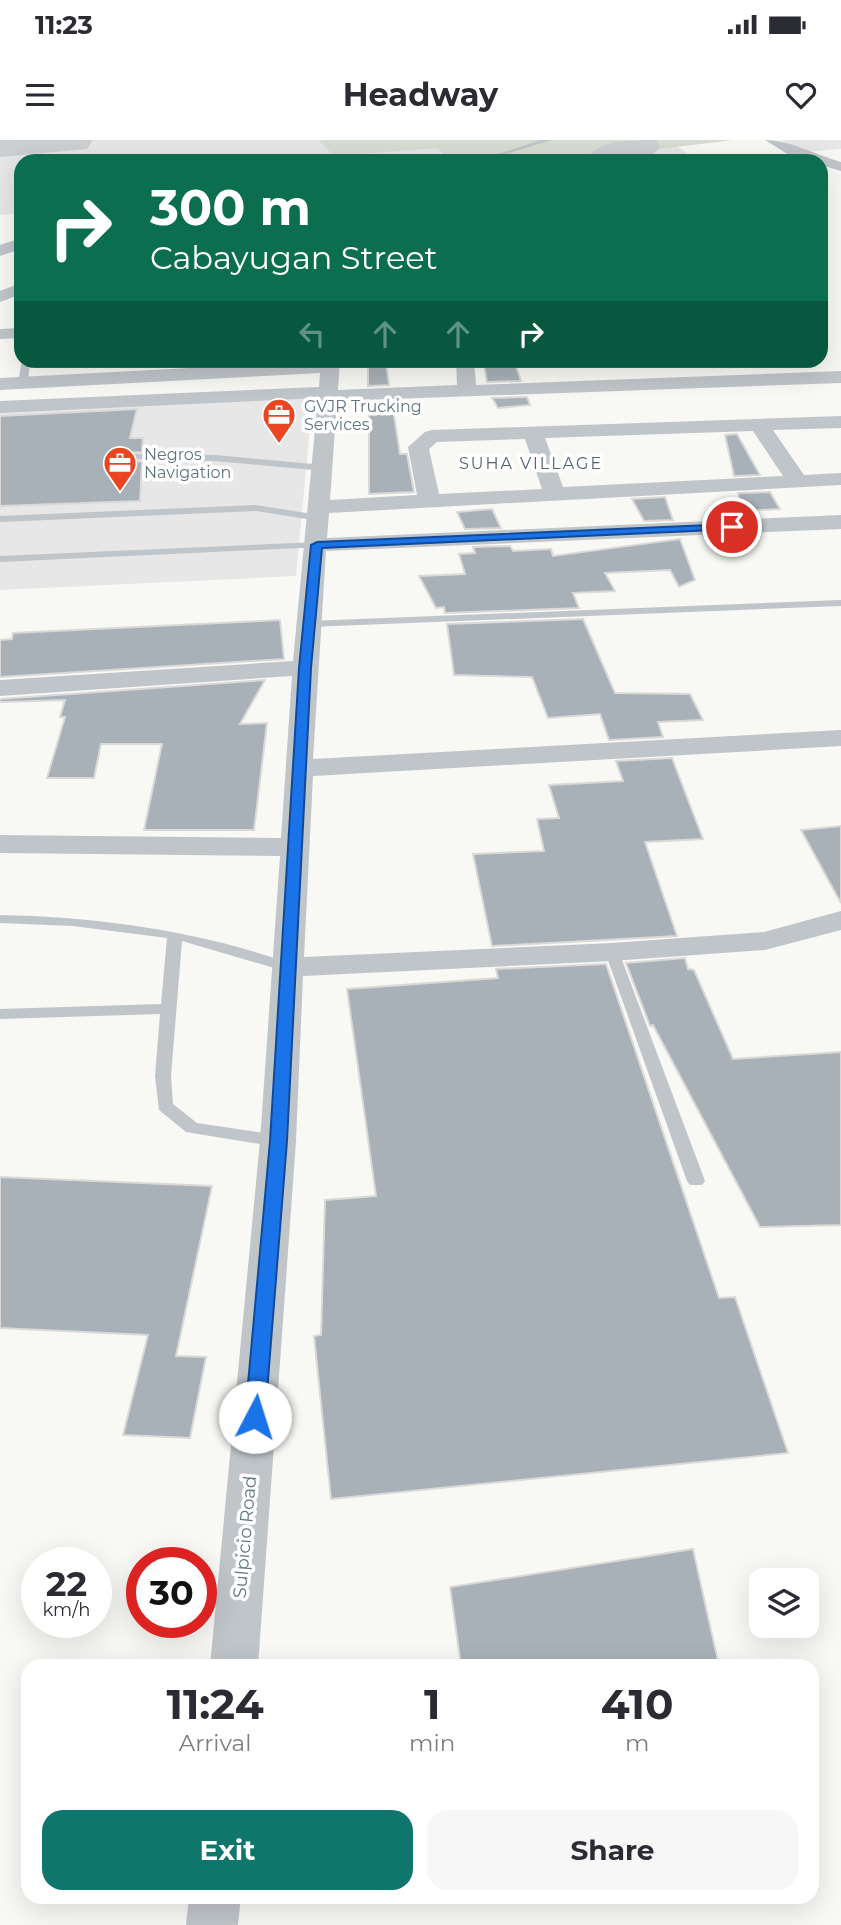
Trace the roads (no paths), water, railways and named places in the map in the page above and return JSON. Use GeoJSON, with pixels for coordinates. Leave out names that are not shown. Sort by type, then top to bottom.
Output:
{"type":"FeatureCollection","features":[{"type":"Feature","properties":{"kind":"street"},"geometry":{"type":"LineString","coordinates":[[772,140],[800,154]]}},
{"type":"Feature","properties":{"kind":"street"},"geometry":{"type":"LineString","coordinates":[[0,384],[266,368]]}},
{"type":"Feature","properties":{"kind":"street","name":"Sulpicio Road"},"geometry":{"type":"LineString","coordinates":[[235,1659],[278,1141],[305,668],[331,368]]}},
{"type":"Feature","properties":{"kind":"street"},"geometry":{"type":"LineString","coordinates":[[466,368],[467,390]]}},
{"type":"Feature","properties":{"kind":"street"},"geometry":{"type":"LineString","coordinates":[[610,368],[618,385]]}},
{"type":"Feature","properties":{"kind":"street"},"geometry":{"type":"LineString","coordinates":[[717,368],[725,381]]}},
{"type":"Feature","properties":{"kind":"street"},"geometry":{"type":"LineString","coordinates":[[0,407],[838,377]]}},
{"type":"Feature","properties":{"kind":"street"},"geometry":{"type":"LineString","coordinates":[[429,500],[418,447],[425,439],[443,434],[841,422]]}},
{"type":"Feature","properties":{"kind":"street"},"geometry":{"type":"LineString","coordinates":[[760,426],[798,482]]}},
{"type":"Feature","properties":{"kind":"street"},"geometry":{"type":"LineString","coordinates":[[533,432],[555,494]]}},
{"type":"Feature","properties":{"kind":"street"},"geometry":{"type":"LineString","coordinates":[[320,512],[429,500],[841,480]]}},
{"type":"Feature","properties":{"kind":"street"},"geometry":{"type":"LineString","coordinates":[[317,545],[841,522]]}},
{"type":"Feature","properties":{"kind":"street"},"geometry":{"type":"LineString","coordinates":[[0,688],[305,668]]}},
{"type":"Feature","properties":{"kind":"street"},"geometry":{"type":"LineString","coordinates":[[301,768],[841,738]]}},
{"type":"Feature","properties":{"kind":"street"},"geometry":{"type":"LineString","coordinates":[[0,844],[295,847]]}},
{"type":"Feature","properties":{"kind":"street"},"geometry":{"type":"LineString","coordinates":[[288,967],[612,952],[765,941],[841,920]]}},
{"type":"Feature","properties":{"kind":"street"},"geometry":{"type":"LineString","coordinates":[[212,1925],[214,1904]]}},
{"type":"Feature","properties":{"kind":"lane"},"geometry":{"type":"LineString","coordinates":[[502,154],[548,140]]}},
{"type":"Feature","properties":{"kind":"lane"},"geometry":{"type":"LineString","coordinates":[[23,383],[25,368]]}},
{"type":"Feature","properties":{"kind":"lane"},"geometry":{"type":"LineString","coordinates":[[127,457],[215,458],[323,468]]}},
{"type":"Feature","properties":{"kind":"lane"},"geometry":{"type":"LineString","coordinates":[[0,519],[256,508],[320,512]]}},
{"type":"Feature","properties":{"kind":"lane"},"geometry":{"type":"LineString","coordinates":[[0,559],[317,545]]}},
{"type":"Feature","properties":{"kind":"lane"},"geometry":{"type":"LineString","coordinates":[[309,624],[841,603]]}},
{"type":"Feature","properties":{"kind":"lane"},"geometry":{"type":"LineString","coordinates":[[0,919],[65,919],[175,934],[241,949],[288,967]]}},
{"type":"Feature","properties":{"kind":"lane"},"geometry":{"type":"LineString","coordinates":[[175,934],[163,1076],[165,1106],[192,1128],[278,1141]]}},
{"type":"Feature","properties":{"kind":"lane"},"geometry":{"type":"LineString","coordinates":[[612,952],[696,1181]]}},
{"type":"Feature","properties":{"kind":"lane"},"geometry":{"type":"LineString","coordinates":[[0,1013],[168,1009]]}},
{"type":"Feature","properties":{"kind":"place","name":"GVJR Trucking Services"},"geometry":{"type":"Point","coordinates":[279,445]}},
{"type":"Feature","properties":{"kind":"place","name":"Negros Navigation"},"geometry":{"type":"Point","coordinates":[120,493]}},
{"type":"Feature","properties":{"kind":"district","name":"SUHA VILLAGE"},"geometry":{"type":"Point","coordinates":[531,463]}}]}
